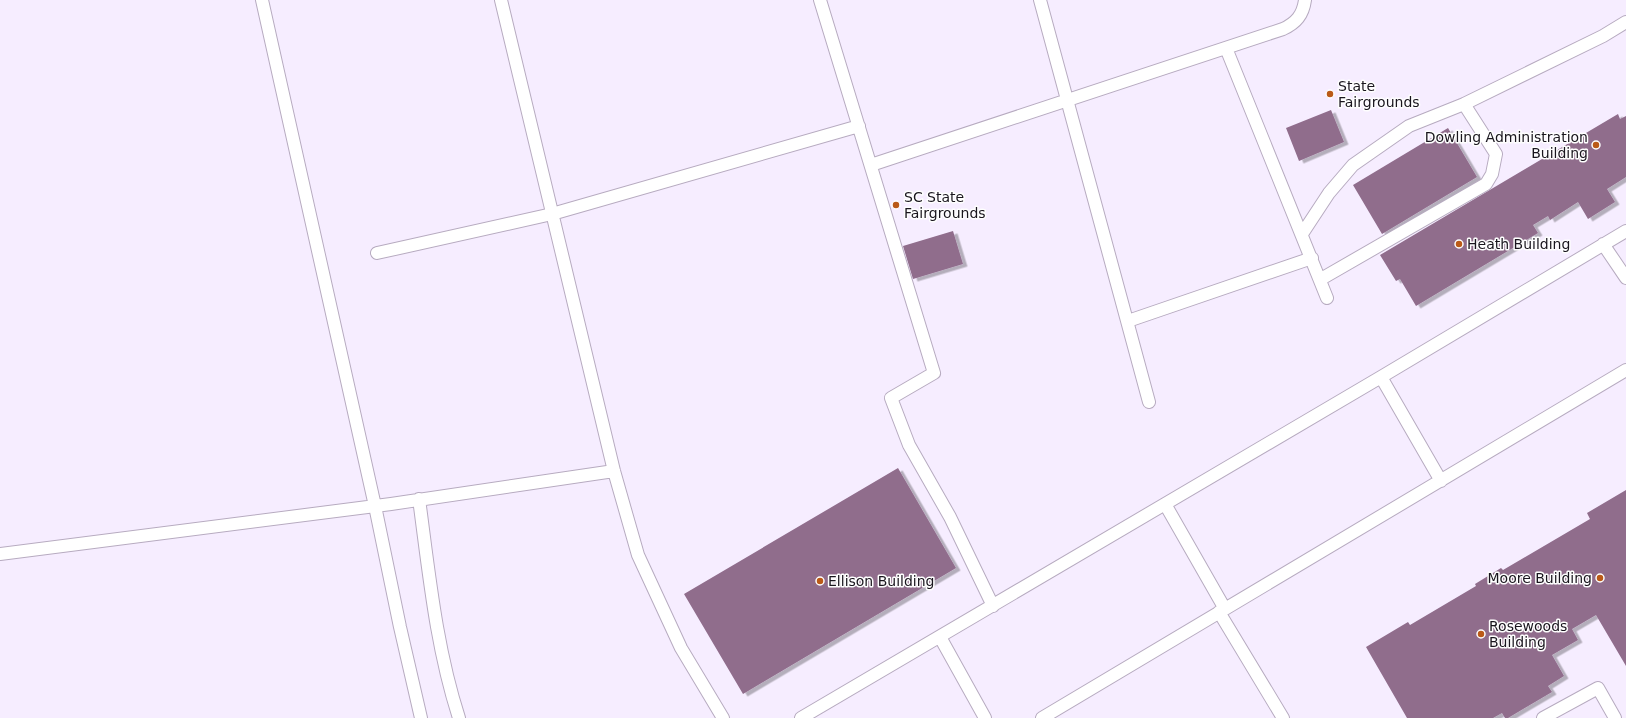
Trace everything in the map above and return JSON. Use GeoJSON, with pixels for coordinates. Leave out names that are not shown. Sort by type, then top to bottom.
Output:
{"type":"FeatureCollection","features":[{"type":"Feature","properties":{"kind":"lane"},"geometry":{"type":"LineString","coordinates":[[262,0],[421,718]]}},
{"type":"Feature","properties":{"kind":"lane"},"geometry":{"type":"LineString","coordinates":[[501,0],[614,471],[641,561],[681,648],[724,718]]}},
{"type":"Feature","properties":{"kind":"lane"},"geometry":{"type":"LineString","coordinates":[[820,0],[934,373],[891,398],[909,445],[950,517],[993,606]]}},
{"type":"Feature","properties":{"kind":"lane"},"geometry":{"type":"LineString","coordinates":[[1040,0],[1149,402]]}},
{"type":"Feature","properties":{"kind":"lane"},"geometry":{"type":"LineString","coordinates":[[871,165],[1290,26],[1301,15],[1305,0]]}},
{"type":"Feature","properties":{"kind":"lane"},"geometry":{"type":"LineString","coordinates":[[1302,234],[1329,193],[1353,165],[1409,126],[1464,104],[1603,36],[1626,22]]}},
{"type":"Feature","properties":{"kind":"lane"},"geometry":{"type":"LineString","coordinates":[[1226,48],[1321,279],[1327,298]]}},
{"type":"Feature","properties":{"kind":"lane"},"geometry":{"type":"LineString","coordinates":[[1321,279],[1486,184],[1492,174],[1496,154],[1464,104]]}},
{"type":"Feature","properties":{"kind":"lane"},"geometry":{"type":"LineString","coordinates":[[377,253],[552,214],[859,126]]}},
{"type":"Feature","properties":{"kind":"lane"},"geometry":{"type":"LineString","coordinates":[[801,718],[1626,231]]}},
{"type":"Feature","properties":{"kind":"lane"},"geometry":{"type":"LineString","coordinates":[[1604,244],[1626,278]]}},
{"type":"Feature","properties":{"kind":"lane"},"geometry":{"type":"LineString","coordinates":[[1128,321],[1312,258]]}},
{"type":"Feature","properties":{"kind":"lane"},"geometry":{"type":"LineString","coordinates":[[1042,718],[1626,370]]}},
{"type":"Feature","properties":{"kind":"lane"},"geometry":{"type":"LineString","coordinates":[[1381,377],[1441,480]]}},
{"type":"Feature","properties":{"kind":"lane"},"geometry":{"type":"LineString","coordinates":[[0,554],[374,506],[614,471]]}},
{"type":"Feature","properties":{"kind":"lane"},"geometry":{"type":"LineString","coordinates":[[419,499],[435,617],[450,689],[459,718]]}},
{"type":"Feature","properties":{"kind":"lane"},"geometry":{"type":"LineString","coordinates":[[1165,504],[1222,611],[1283,718]]}},
{"type":"Feature","properties":{"kind":"lane"},"geometry":{"type":"LineString","coordinates":[[940,637],[985,718]]}},
{"type":"Feature","properties":{"kind":"lane"},"geometry":{"type":"LineString","coordinates":[[1543,718],[1598,688],[1615,718]]}},
{"type":"Feature","properties":{"kind":"building"},"geometry":{"type":"Polygon","coordinates":[[[1331,110],[1344,142],[1299,161],[1286,128],[1331,110]]]}},
{"type":"Feature","properties":{"kind":"building","name":"Heath Building"},"geometry":{"type":"Polygon","coordinates":[[[1618,114],[1620,119],[1626,116],[1626,177],[1607,189],[1615,202],[1588,219],[1578,202],[1550,220],[1548,216],[1533,225],[1538,233],[1416,306],[1400,279],[1396,281],[1380,255],[1618,114]]]}},
{"type":"Feature","properties":{"kind":"building"},"geometry":{"type":"Polygon","coordinates":[[[1448,128],[1477,177],[1382,234],[1353,185],[1448,128]]]}},
{"type":"Feature","properties":{"kind":"building"},"geometry":{"type":"Polygon","coordinates":[[[953,231],[963,264],[913,279],[903,246],[953,231]]]}},
{"type":"Feature","properties":{"kind":"building","name":"Ellison Building"},"geometry":{"type":"Polygon","coordinates":[[[898,468],[956,568],[743,694],[684,594],[898,468]]]}},
{"type":"Feature","properties":{"kind":"building","name":"Rosewoods Building"},"geometry":{"type":"Polygon","coordinates":[[[1626,490],[1626,666],[1596,615],[1572,629],[1578,640],[1552,655],[1564,676],[1548,686],[1552,692],[1508,718],[1505,718],[1502,713],[1493,718],[1407,718],[1366,647],[1408,622],[1410,625],[1476,586],[1475,584],[1501,568],[1503,570],[1590,519],[1587,513],[1626,490]]]}},
{"type":"Feature","properties":{"kind":"place","name":"State Fairgrounds"},"geometry":{"type":"Point","coordinates":[1330,94]}},
{"type":"Feature","properties":{"kind":"place","name":"Dowling Administration Building"},"geometry":{"type":"Point","coordinates":[1596,145]}},
{"type":"Feature","properties":{"kind":"place","name":"SC State Fairgrounds"},"geometry":{"type":"Point","coordinates":[896,205]}},
{"type":"Feature","properties":{"kind":"place","name":"Heath Building"},"geometry":{"type":"Point","coordinates":[1459,244]}},
{"type":"Feature","properties":{"kind":"place","name":"Moore Building"},"geometry":{"type":"Point","coordinates":[1600,578]}},
{"type":"Feature","properties":{"kind":"place","name":"Ellison Building"},"geometry":{"type":"Point","coordinates":[820,581]}},
{"type":"Feature","properties":{"kind":"place","name":"Rosewoods Building"},"geometry":{"type":"Point","coordinates":[1481,634]}}]}
